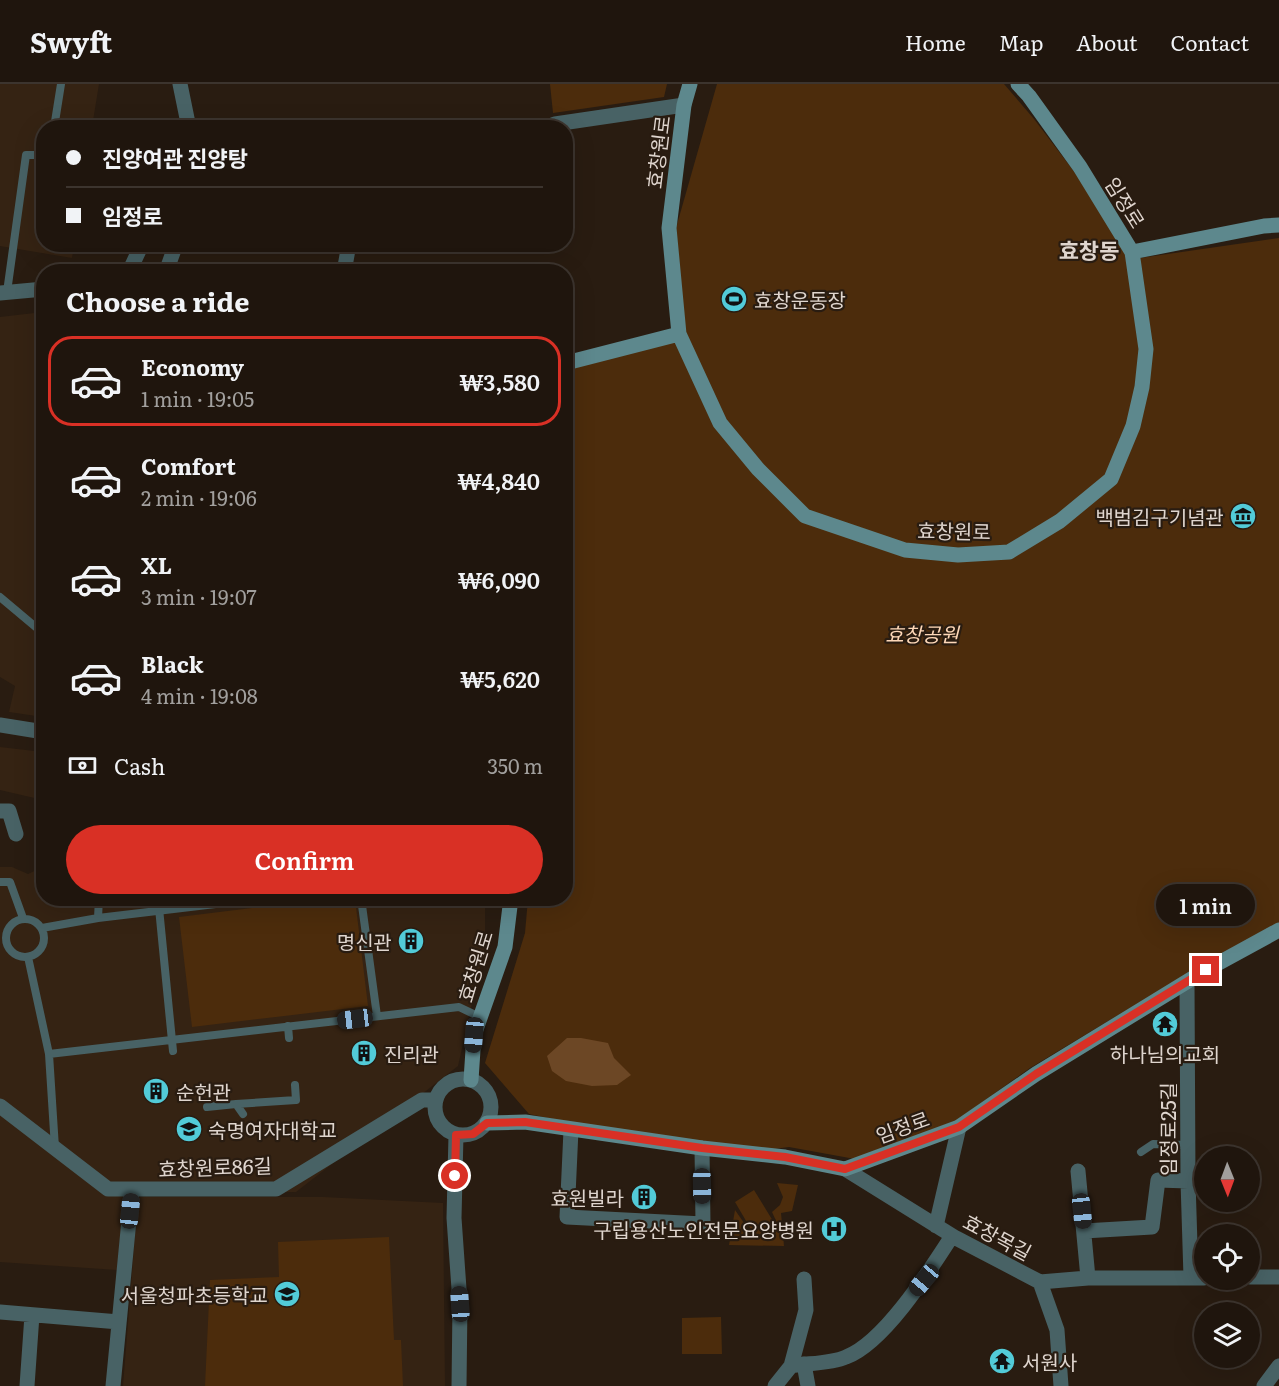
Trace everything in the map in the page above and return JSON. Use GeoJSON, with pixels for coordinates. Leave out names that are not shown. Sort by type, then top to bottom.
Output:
{"type":"FeatureCollection","features":[{"type":"Feature","properties":{"kind":"street"},"geometry":{"type":"LineString","coordinates":[[180,84],[187,120]]}},
{"type":"Feature","properties":{"kind":"street","name":"효창원로"},"geometry":{"type":"LineString","coordinates":[[690,84],[684,105],[669,228],[679,334],[720,423],[758,469],[805,516],[905,550],[958,555],[1009,552],[1060,521],[1111,479],[1133,426],[1142,387],[1146,349],[1132,252]]}},
{"type":"Feature","properties":{"kind":"street","name":"임정로"},"geometry":{"type":"LineString","coordinates":[[1018,84],[1080,167],[1132,252],[1279,225]]}},
{"type":"Feature","properties":{"kind":"street"},"geometry":{"type":"LineString","coordinates":[[573,121],[684,105]]}},
{"type":"Feature","properties":{"kind":"street"},"geometry":{"type":"LineString","coordinates":[[3,292],[36,290]]}},
{"type":"Feature","properties":{"kind":"street"},"geometry":{"type":"LineString","coordinates":[[573,361],[679,334]]}},
{"type":"Feature","properties":{"kind":"street"},"geometry":{"type":"LineString","coordinates":[[2,729],[36,731]]}},
{"type":"Feature","properties":{"kind":"street"},"geometry":{"type":"LineString","coordinates":[[0,812],[9,811],[16,834]]}},
{"type":"Feature","properties":{"kind":"street","name":"효창원로"},"geometry":{"type":"LineString","coordinates":[[471,1080],[474,1035],[505,947],[510,906]]}},
{"type":"Feature","properties":{"kind":"street","name":"임정로"},"geometry":{"type":"LineString","coordinates":[[845,1169],[959,1127],[1036,1074],[1187,982],[1279,930]]}},
{"type":"Feature","properties":{"kind":"street","name":"임정로25길"},"geometry":{"type":"LineString","coordinates":[[1187,982],[1187,1145],[1194,1239]]}},
{"type":"Feature","properties":{"kind":"street"},"geometry":{"type":"LineString","coordinates":[[462,1079],[471,1080],[485,1089],[492,1106],[487,1123],[473,1134],[456,1135],[441,1125],[435,1108],[436,1100],[445,1085],[462,1079]]}},
{"type":"Feature","properties":{"kind":"street","name":"효창원로86길"},"geometry":{"type":"LineString","coordinates":[[0,1106],[108,1189],[276,1189],[422,1100],[436,1100]]}},
{"type":"Feature","properties":{"kind":"street"},"geometry":{"type":"LineString","coordinates":[[487,1123],[525,1122],[702,1148],[785,1157],[845,1169]]}},
{"type":"Feature","properties":{"kind":"street"},"geometry":{"type":"LineString","coordinates":[[936,1226],[959,1127]]}},
{"type":"Feature","properties":{"kind":"street"},"geometry":{"type":"LineString","coordinates":[[571,1130],[567,1217],[703,1224],[702,1148]]}},
{"type":"Feature","properties":{"kind":"street"},"geometry":{"type":"LineString","coordinates":[[456,1135],[454,1218],[460,1304],[459,1386]]}},
{"type":"Feature","properties":{"kind":"street","name":"효창목길"},"geometry":{"type":"LineString","coordinates":[[845,1169],[952,1236],[1040,1282],[1057,1330],[1061,1386]]}},
{"type":"Feature","properties":{"kind":"street"},"geometry":{"type":"LineString","coordinates":[[1078,1171],[1088,1278]]}},
{"type":"Feature","properties":{"kind":"street"},"geometry":{"type":"LineString","coordinates":[[1084,1231],[1152,1227],[1158,1180],[1188,1181]]}},
{"type":"Feature","properties":{"kind":"street"},"geometry":{"type":"LineString","coordinates":[[113,1386],[132,1189]]}},
{"type":"Feature","properties":{"kind":"street"},"geometry":{"type":"LineString","coordinates":[[775,1386],[798,1365],[844,1358],[866,1347],[924,1280],[952,1236]]}},
{"type":"Feature","properties":{"kind":"street"},"geometry":{"type":"LineString","coordinates":[[1260,1277],[1279,1276]]}},
{"type":"Feature","properties":{"kind":"street"},"geometry":{"type":"LineString","coordinates":[[1040,1282],[1088,1278],[1194,1277]]}},
{"type":"Feature","properties":{"kind":"street"},"geometry":{"type":"LineString","coordinates":[[804,1278],[806,1310],[798,1365],[807,1386]]}},
{"type":"Feature","properties":{"kind":"street"},"geometry":{"type":"LineString","coordinates":[[0,1312],[119,1322]]}},
{"type":"Feature","properties":{"kind":"street"},"geometry":{"type":"LineString","coordinates":[[27,1386],[32,1315]]}},
{"type":"Feature","properties":{"kind":"street"},"geometry":{"type":"LineString","coordinates":[[1264,1386],[1279,1366]]}},
{"type":"Feature","properties":{"kind":"lane"},"geometry":{"type":"LineString","coordinates":[[55,120],[61,84]]}},
{"type":"Feature","properties":{"kind":"lane"},"geometry":{"type":"LineString","coordinates":[[3,292],[26,155],[36,155]]}},
{"type":"Feature","properties":{"kind":"lane"},"geometry":{"type":"LineString","coordinates":[[0,597],[36,627]]}},
{"type":"Feature","properties":{"kind":"lane"},"geometry":{"type":"LineString","coordinates":[[0,882],[10,882],[23,918]]}},
{"type":"Feature","properties":{"kind":"lane"},"geometry":{"type":"LineString","coordinates":[[98,918],[99,906]]}},
{"type":"Feature","properties":{"kind":"lane"},"geometry":{"type":"LineString","coordinates":[[159,906],[173,1051]]}},
{"type":"Feature","properties":{"kind":"lane"},"geometry":{"type":"LineString","coordinates":[[42,928],[186,906]]}},
{"type":"Feature","properties":{"kind":"lane"},"geometry":{"type":"LineString","coordinates":[[363,906],[377,1016]]}},
{"type":"Feature","properties":{"kind":"lane"},"geometry":{"type":"LineString","coordinates":[[23,918],[34,920],[42,928],[45,938],[41,949],[33,956],[16,955],[11,951],[6,940],[8,928],[23,918]]}},
{"type":"Feature","properties":{"kind":"lane"},"geometry":{"type":"LineString","coordinates":[[27,957],[49,1054],[55,1149]]}},
{"type":"Feature","properties":{"kind":"lane"},"geometry":{"type":"LineString","coordinates":[[49,1054],[459,1006],[480,1017]]}},
{"type":"Feature","properties":{"kind":"lane"},"geometry":{"type":"LineString","coordinates":[[288,1026],[289,1038]]}},
{"type":"Feature","properties":{"kind":"lane"},"geometry":{"type":"LineString","coordinates":[[207,1107],[296,1100],[294,1085]]}},
{"type":"Feature","properties":{"kind":"lane"},"geometry":{"type":"LineString","coordinates":[[236,1104],[243,1114]]}},
{"type":"Feature","properties":{"kind":"lane"},"geometry":{"type":"LineString","coordinates":[[1141,1152],[1153,1144],[1187,1145]]}},
{"type":"Feature","properties":{"kind":"shaded area"},"geometry":{"type":"Polygon","coordinates":[[[0,84],[99,84],[93,120],[36,120],[36,252],[0,246],[0,84]]]}},
{"type":"Feature","properties":{"kind":"shaded area"},"geometry":{"type":"Polygon","coordinates":[[[36,252],[73,252],[72,258],[36,252]]]}},
{"type":"Feature","properties":{"kind":"shaded area"},"geometry":{"type":"Polygon","coordinates":[[[36,313],[36,716],[9,712],[15,686],[0,677],[0,317],[36,313]]]}},
{"type":"Feature","properties":{"kind":"shaded area"},"geometry":{"type":"Polygon","coordinates":[[[0,747],[36,751],[36,798],[0,790],[0,747]]]}},
{"type":"Feature","properties":{"kind":"shaded area","name":"숙명여자대학교"},"geometry":{"type":"Polygon","coordinates":[[[0,867],[12,867],[28,874],[36,870],[36,906],[485,906],[485,945],[458,1066],[296,1192],[125,1194],[117,1270],[0,1262],[0,867]]]}},
{"type":"Feature","properties":{"kind":"shaded area"},"geometry":{"type":"Polygon","coordinates":[[[567,1038],[608,1043],[614,1058],[631,1075],[617,1085],[592,1086],[566,1081],[552,1071],[547,1056],[567,1038]]]}},
{"type":"Feature","properties":{"kind":"shaded area","name":"서울청파초등학교"},"geometry":{"type":"Polygon","coordinates":[[[138,1197],[323,1197],[443,1203],[445,1386],[123,1386],[138,1197]]]}},
{"type":"Feature","properties":{"kind":"green space"},"geometry":{"type":"Polygon","coordinates":[[[550,84],[667,84],[664,97],[553,113],[550,84]]]}},
{"type":"Feature","properties":{"kind":"green space","name":"효창공원"},"geometry":{"type":"Polygon","coordinates":[[[717,84],[1004,84],[1034,119],[1140,258],[1279,238],[1279,923],[1203,964],[1030,1068],[957,1120],[855,1159],[789,1147],[750,1152],[610,1131],[529,1114],[485,1063],[525,933],[527,906],[573,906],[573,366],[686,336],[676,228],[717,84]]]}},
{"type":"Feature","properties":{"kind":"green space"},"geometry":{"type":"Polygon","coordinates":[[[268,906],[356,906],[368,1006],[192,1027],[179,917],[268,906]]]}},
{"type":"Feature","properties":{"kind":"green space"},"geometry":{"type":"Polygon","coordinates":[[[777,1183],[798,1185],[792,1211],[781,1213],[784,1246],[729,1245],[735,1210],[756,1240],[777,1229],[778,1225],[772,1212],[780,1205],[783,1197],[777,1183]]]}},
{"type":"Feature","properties":{"kind":"green space"},"geometry":{"type":"Polygon","coordinates":[[[754,1190],[776,1226],[756,1238],[735,1202],[754,1190]]]}},
{"type":"Feature","properties":{"kind":"green space"},"geometry":{"type":"Polygon","coordinates":[[[389,1237],[394,1340],[401,1340],[403,1386],[205,1386],[210,1280],[279,1277],[278,1242],[389,1237]]]}},
{"type":"Feature","properties":{"kind":"green space"},"geometry":{"type":"Polygon","coordinates":[[[721,1317],[722,1354],[682,1354],[682,1318],[721,1317]]]}},
{"type":"Feature","properties":{"kind":"place","name":"효창운동장"},"geometry":{"type":"Point","coordinates":[734,299]}},
{"type":"Feature","properties":{"kind":"place","name":"백범김구기념관"},"geometry":{"type":"Point","coordinates":[1243,516]}},
{"type":"Feature","properties":{"kind":"place","name":"명신관"},"geometry":{"type":"Point","coordinates":[411,941]}},
{"type":"Feature","properties":{"kind":"place","name":"하나님의교회"},"geometry":{"type":"Point","coordinates":[1165,1024]}},
{"type":"Feature","properties":{"kind":"place","name":"진리관"},"geometry":{"type":"Point","coordinates":[364,1053]}},
{"type":"Feature","properties":{"kind":"place","name":"순헌관"},"geometry":{"type":"Point","coordinates":[156,1091]}},
{"type":"Feature","properties":{"kind":"place","name":"숙명여자대학교"},"geometry":{"type":"Point","coordinates":[189,1129]}},
{"type":"Feature","properties":{"kind":"place","name":"효원빌라"},"geometry":{"type":"Point","coordinates":[644,1197]}},
{"type":"Feature","properties":{"kind":"place","name":"구립용산노인전문요양병원"},"geometry":{"type":"Point","coordinates":[834,1229]}},
{"type":"Feature","properties":{"kind":"place","name":"서울청파초등학교"},"geometry":{"type":"Point","coordinates":[287,1294]}},
{"type":"Feature","properties":{"kind":"place","name":"서원사"},"geometry":{"type":"Point","coordinates":[1002,1361]}},
{"type":"Feature","properties":{"kind":"district","name":"효창동"},"geometry":{"type":"Point","coordinates":[1089,249]}},
{"type":"Feature","properties":{"kind":"route"},"geometry":{"type":"LineString","coordinates":[[455,1176],[456,1135],[473,1134],[487,1123],[525,1122],[702,1148],[785,1157],[845,1169],[959,1127],[1036,1074],[1206,970]]}}]}
